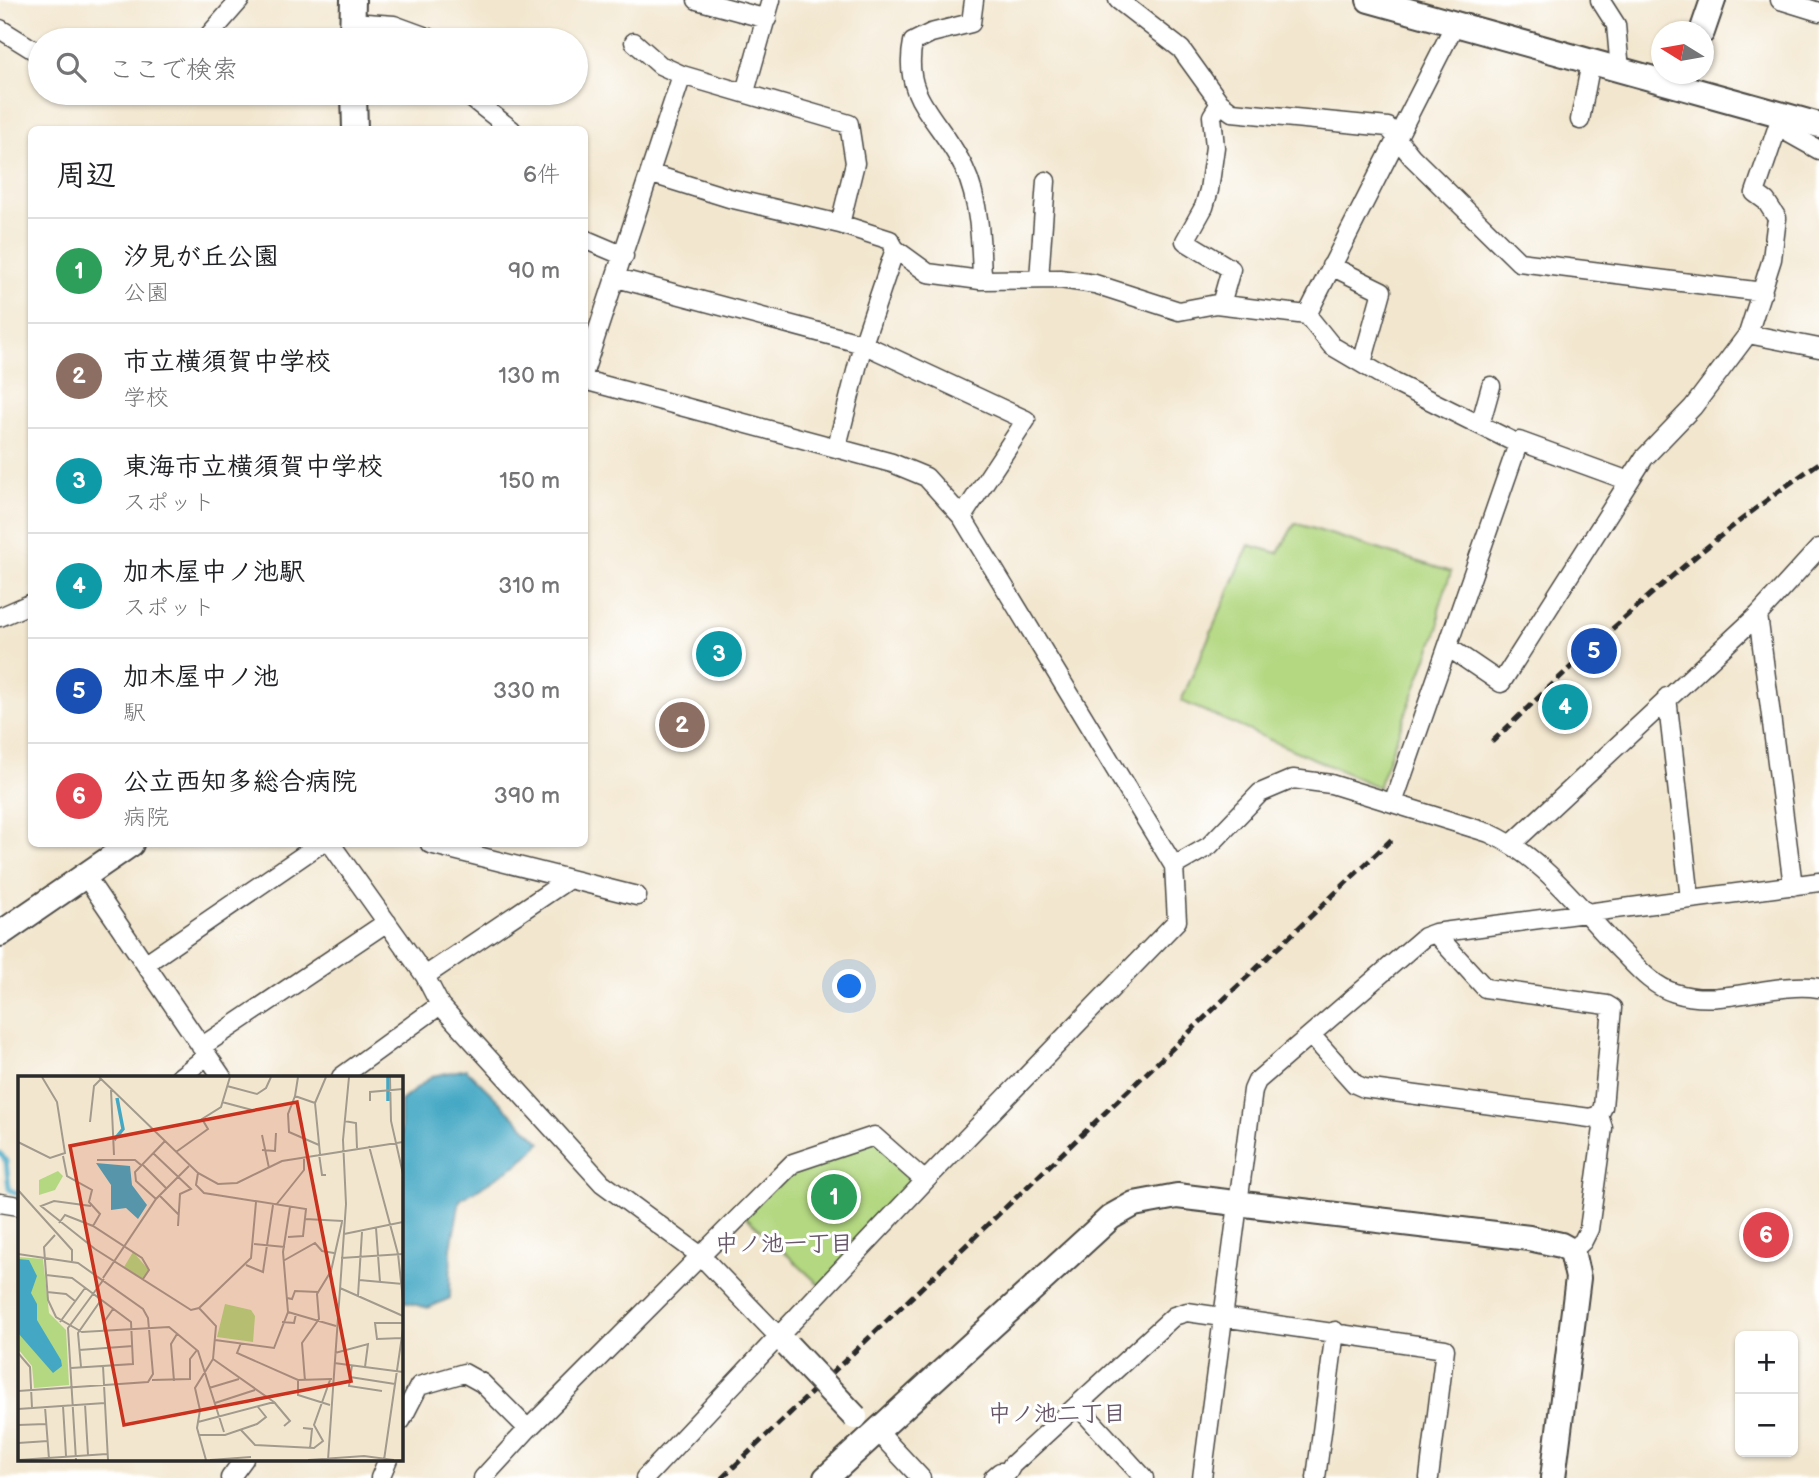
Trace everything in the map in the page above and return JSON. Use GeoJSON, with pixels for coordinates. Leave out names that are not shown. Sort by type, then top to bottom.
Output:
{"type":"FeatureCollection","features":[{"type":"Feature","properties":{"kind":"street"},"geometry":{"type":"LineString","coordinates":[[216,28],[240,0]]}},
{"type":"Feature","properties":{"kind":"street"},"geometry":{"type":"LineString","coordinates":[[697,0],[767,19]]}},
{"type":"Feature","properties":{"kind":"street"},"geometry":{"type":"LineString","coordinates":[[745,92],[771,0]]}},
{"type":"Feature","properties":{"kind":"street"},"geometry":{"type":"LineString","coordinates":[[974,0],[971,23],[931,33],[913,42],[909,74],[915,95],[943,129],[966,170],[981,234],[982,280]]}},
{"type":"Feature","properties":{"kind":"street"},"geometry":{"type":"LineString","coordinates":[[1118,0],[1181,48],[1220,103],[1233,112],[1388,127],[1395,138],[1518,262],[1763,292]]}},
{"type":"Feature","properties":{"kind":"street"},"geometry":{"type":"LineString","coordinates":[[1369,0],[1454,26],[1620,70],[1651,75]]}},
{"type":"Feature","properties":{"kind":"street"},"geometry":{"type":"LineString","coordinates":[[1601,0],[1616,24],[1620,70]]}},
{"type":"Feature","properties":{"kind":"street"},"geometry":{"type":"LineString","coordinates":[[1706,21],[1713,0]]}},
{"type":"Feature","properties":{"kind":"street"},"geometry":{"type":"LineString","coordinates":[[1789,1],[1819,12]]}},
{"type":"Feature","properties":{"kind":"street"},"geometry":{"type":"LineString","coordinates":[[353,21],[402,28]]}},
{"type":"Feature","properties":{"kind":"street"},"geometry":{"type":"LineString","coordinates":[[1307,315],[1454,26]]}},
{"type":"Feature","properties":{"kind":"street"},"geometry":{"type":"LineString","coordinates":[[0,29],[28,46]]}},
{"type":"Feature","properties":{"kind":"street"},"geometry":{"type":"LineString","coordinates":[[634,42],[660,65],[682,75],[849,124],[855,163],[840,224]]}},
{"type":"Feature","properties":{"kind":"street"},"geometry":{"type":"LineString","coordinates":[[1580,120],[1591,62]]}},
{"type":"Feature","properties":{"kind":"street"},"geometry":{"type":"LineString","coordinates":[[588,361],[652,174],[682,75]]}},
{"type":"Feature","properties":{"kind":"street"},"geometry":{"type":"LineString","coordinates":[[1693,84],[1780,120],[1819,150]]}},
{"type":"Feature","properties":{"kind":"street"},"geometry":{"type":"LineString","coordinates":[[1220,103],[1212,116],[1215,147],[1209,190],[1204,207],[1185,241],[1231,269],[1221,304]]}},
{"type":"Feature","properties":{"kind":"street"},"geometry":{"type":"LineString","coordinates":[[354,105],[355,126]]}},
{"type":"Feature","properties":{"kind":"street"},"geometry":{"type":"LineString","coordinates":[[480,105],[507,126]]}},
{"type":"Feature","properties":{"kind":"street"},"geometry":{"type":"LineString","coordinates":[[1780,120],[1819,125]]}},
{"type":"Feature","properties":{"kind":"street"},"geometry":{"type":"LineString","coordinates":[[1448,647],[1501,683],[1644,458],[1693,407],[1748,334],[1772,259],[1777,218],[1766,201],[1755,193],[1780,120]]}},
{"type":"Feature","properties":{"kind":"street"},"geometry":{"type":"LineString","coordinates":[[652,174],[729,198],[840,224],[890,240],[895,249],[928,273],[982,280],[1039,279],[1096,284],[1179,312],[1221,304],[1307,315],[1332,346],[1518,444],[1393,803]]}},
{"type":"Feature","properties":{"kind":"street"},"geometry":{"type":"LineString","coordinates":[[1039,279],[1046,181]]}},
{"type":"Feature","properties":{"kind":"street"},"geometry":{"type":"LineString","coordinates":[[588,241],[624,256]]}},
{"type":"Feature","properties":{"kind":"street"},"geometry":{"type":"LineString","coordinates":[[837,446],[863,344],[895,249]]}},
{"type":"Feature","properties":{"kind":"street"},"geometry":{"type":"LineString","coordinates":[[1331,266],[1382,291],[1362,363]]}},
{"type":"Feature","properties":{"kind":"street"},"geometry":{"type":"LineString","coordinates":[[617,278],[863,344],[1026,420],[962,517]]}},
{"type":"Feature","properties":{"kind":"street"},"geometry":{"type":"LineString","coordinates":[[1748,334],[1819,348]]}},
{"type":"Feature","properties":{"kind":"street"},"geometry":{"type":"LineString","coordinates":[[588,381],[837,446],[926,477],[962,517],[1174,866],[1177,921],[925,1181],[784,1342],[645,1478]]}},
{"type":"Feature","properties":{"kind":"street"},"geometry":{"type":"LineString","coordinates":[[1480,425],[1492,386]]}},
{"type":"Feature","properties":{"kind":"street"},"geometry":{"type":"LineString","coordinates":[[1518,441],[1629,481]]}},
{"type":"Feature","properties":{"kind":"street"},"geometry":{"type":"LineString","coordinates":[[1513,844],[1667,697],[1758,615],[1819,548]]}},
{"type":"Feature","properties":{"kind":"street"},"geometry":{"type":"LineString","coordinates":[[0,617],[28,605]]}},
{"type":"Feature","properties":{"kind":"street"},"geometry":{"type":"LineString","coordinates":[[1758,615],[1793,886]]}},
{"type":"Feature","properties":{"kind":"street"},"geometry":{"type":"LineString","coordinates":[[1667,697],[1690,899]]}},
{"type":"Feature","properties":{"kind":"street"},"geometry":{"type":"LineString","coordinates":[[1174,866],[1209,846],[1260,793],[1293,779],[1331,784],[1489,833],[1513,844],[1550,875],[1645,975],[1675,993],[1717,997],[1819,988]]}},
{"type":"Feature","properties":{"kind":"street"},"geometry":{"type":"LineString","coordinates":[[0,934],[126,847]]}},
{"type":"Feature","properties":{"kind":"street"},"geometry":{"type":"LineString","coordinates":[[145,964],[316,847]]}},
{"type":"Feature","properties":{"kind":"street"},"geometry":{"type":"LineString","coordinates":[[333,847],[425,976],[440,1005],[602,1182],[701,1256],[867,1427],[921,1478]]}},
{"type":"Feature","properties":{"kind":"street"},"geometry":{"type":"LineString","coordinates":[[442,847],[637,896]]}},
{"type":"Feature","properties":{"kind":"street"},"geometry":{"type":"LineString","coordinates":[[84,874],[221,1076]]}},
{"type":"Feature","properties":{"kind":"street"},"geometry":{"type":"LineString","coordinates":[[425,976],[569,879]]}},
{"type":"Feature","properties":{"kind":"street"},"geometry":{"type":"LineString","coordinates":[[1202,1478],[1236,1202],[1255,1084],[1424,937],[1435,933],[1819,882]]}},
{"type":"Feature","properties":{"kind":"street"},"geometry":{"type":"LineString","coordinates":[[181,1076],[204,1051],[387,922]]}},
{"type":"Feature","properties":{"kind":"street"},"geometry":{"type":"LineString","coordinates":[[1435,933],[1485,988],[1607,1005],[1612,1009],[1603,1107],[1599,1115],[1603,1128],[1589,1229],[1583,1241],[1572,1251]]}},
{"type":"Feature","properties":{"kind":"street"},"geometry":{"type":"LineString","coordinates":[[342,1076],[440,1005]]}},
{"type":"Feature","properties":{"kind":"street"},"geometry":{"type":"LineString","coordinates":[[1311,1035],[1359,1087],[1590,1118],[1599,1115]]}},
{"type":"Feature","properties":{"kind":"street"},"geometry":{"type":"LineString","coordinates":[[483,1478],[528,1429],[793,1163],[874,1136],[925,1181]]}},
{"type":"Feature","properties":{"kind":"street"},"geometry":{"type":"LineString","coordinates":[[826,1478],[867,1427],[1111,1217],[1156,1198],[1177,1196],[1530,1238],[1561,1245],[1572,1251],[1578,1279],[1553,1478]]}},
{"type":"Feature","properties":{"kind":"street"},"geometry":{"type":"LineString","coordinates":[[0,1203],[18,1206]]}},
{"type":"Feature","properties":{"kind":"street"},"geometry":{"type":"LineString","coordinates":[[1004,1476],[1077,1405],[1180,1312],[1335,1331],[1445,1349],[1429,1478]]}},
{"type":"Feature","properties":{"kind":"street"},"geometry":{"type":"LineString","coordinates":[[1316,1478],[1335,1331]]}},
{"type":"Feature","properties":{"kind":"street"},"geometry":{"type":"LineString","coordinates":[[402,1420],[419,1386],[464,1373],[482,1383],[528,1429]]}},
{"type":"Feature","properties":{"kind":"street"},"geometry":{"type":"LineString","coordinates":[[1077,1405],[1144,1478]]}},
{"type":"Feature","properties":{"kind":"street"},"geometry":{"type":"LineString","coordinates":[[230,1478],[243,1460]]}},
{"type":"Feature","properties":{"kind":"street"},"geometry":{"type":"LineString","coordinates":[[380,1478],[388,1460]]}},
{"type":"Feature","properties":{"kind":"green space"},"geometry":{"type":"Polygon","coordinates":[[[1295,523],[1451,572],[1439,609],[1439,626],[1378,787],[1181,701],[1249,545],[1278,553],[1295,523]]]}},
{"type":"Feature","properties":{"kind":"green space"},"geometry":{"type":"Polygon","coordinates":[[[874,1136],[925,1181],[824,1289],[743,1214],[793,1163],[874,1136]]]}},
{"type":"Feature","properties":{"kind":"water"},"geometry":{"type":"Polygon","coordinates":[[[466,1069],[541,1143],[518,1164],[460,1200],[451,1248],[450,1298],[428,1308],[402,1301],[402,1100],[432,1076],[466,1069]]]}},
{"type":"Feature","properties":{"kind":"waterway"},"geometry":{"type":"LineString","coordinates":[[0,1153],[6,1161],[9,1189],[18,1194]]}},
{"type":"Feature","properties":{"kind":"railway"},"geometry":{"type":"LineString","coordinates":[[1492,742],[1650,595],[1732,527],[1819,463]]}},
{"type":"Feature","properties":{"kind":"railway"},"geometry":{"type":"LineString","coordinates":[[722,1478],[1394,837]]}},
{"type":"Feature","properties":{"kind":"place","name":"加木屋中ノ池"},"geometry":{"type":"Point","coordinates":[1594,651]}},
{"type":"Feature","properties":{"kind":"place","name":"東海市立横須賀中学校"},"geometry":{"type":"Point","coordinates":[719,654]}},
{"type":"Feature","properties":{"kind":"place","name":"加木屋中ノ池駅"},"geometry":{"type":"Point","coordinates":[1565,707]}},
{"type":"Feature","properties":{"kind":"place","name":"市立横須賀中学校"},"geometry":{"type":"Point","coordinates":[682,725]}},
{"type":"Feature","properties":{"kind":"place","name":"汐見が丘公園"},"geometry":{"type":"Point","coordinates":[834,1197]}},
{"type":"Feature","properties":{"kind":"place","name":"公立西知多総合病院"},"geometry":{"type":"Point","coordinates":[1766,1235]}},
{"type":"Feature","properties":{"kind":"district","name":"中ノ池一丁目"},"geometry":{"type":"Point","coordinates":[784,1243]}},
{"type":"Feature","properties":{"kind":"district","name":"中ノ池二丁目"},"geometry":{"type":"Point","coordinates":[1057,1413]}}]}
